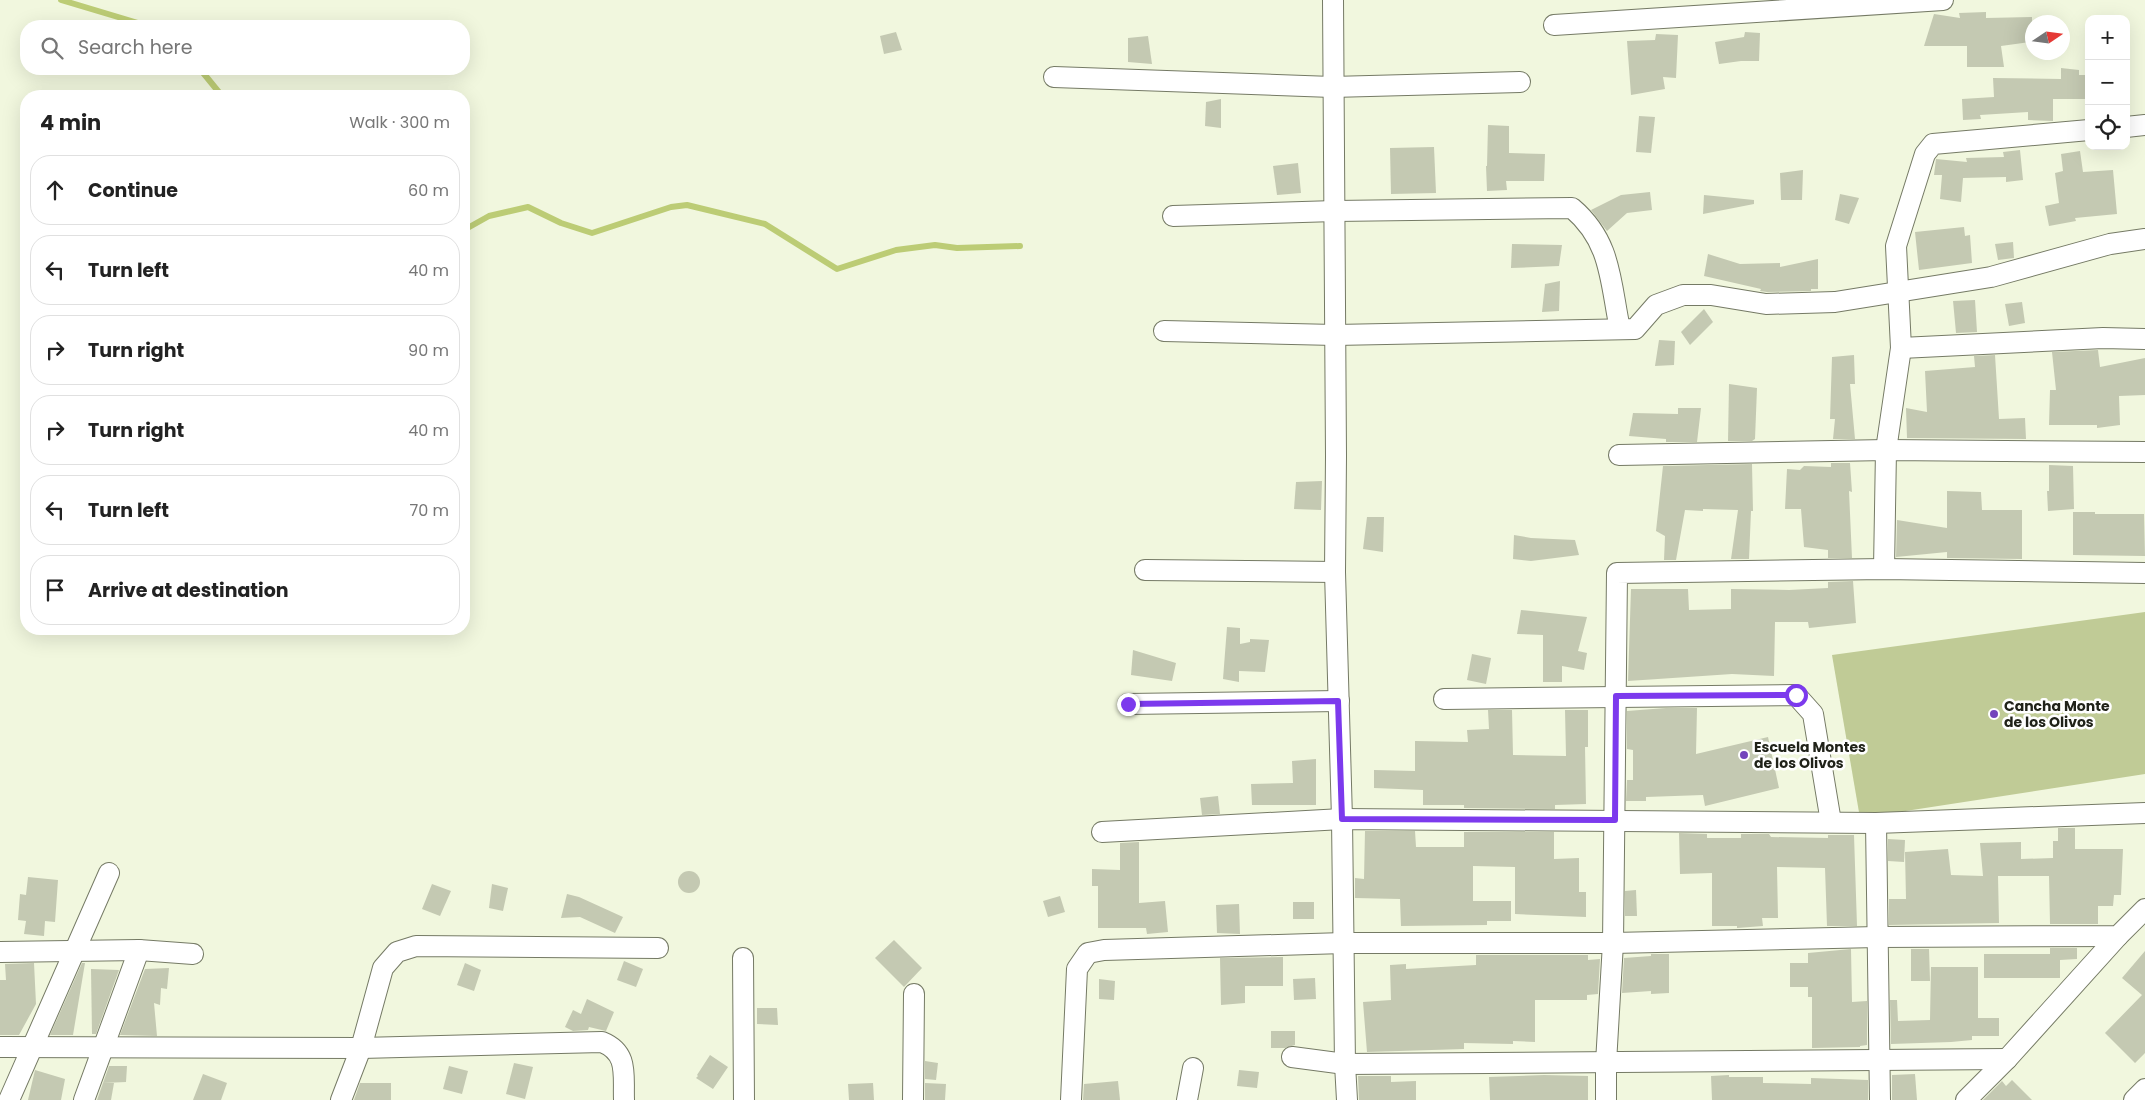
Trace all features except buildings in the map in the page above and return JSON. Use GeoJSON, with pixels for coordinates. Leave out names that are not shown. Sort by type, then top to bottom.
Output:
{"type":"FeatureCollection","features":[{"type":"Feature","properties":{"kind":"street"},"geometry":{"type":"LineString","coordinates":[[1332,0],[1335,572],[1347,1100]]}},
{"type":"Feature","properties":{"kind":"street"},"geometry":{"type":"LineString","coordinates":[[1554,26],[1876,2],[1943,0]]}},
{"type":"Feature","properties":{"kind":"street"},"geometry":{"type":"LineString","coordinates":[[1054,77],[1332,87],[1520,82]]}},
{"type":"Feature","properties":{"kind":"street"},"geometry":{"type":"LineString","coordinates":[[2130,127],[2145,125]]}},
{"type":"Feature","properties":{"kind":"street"},"geometry":{"type":"LineString","coordinates":[[1884,569],[1886,450],[1900,348],[1896,246],[1925,154],[1933,144],[2085,130]]}},
{"type":"Feature","properties":{"kind":"street"},"geometry":{"type":"LineString","coordinates":[[1172,216],[1334,210],[1572,208],[1594,231],[1609,263],[1620,329]]}},
{"type":"Feature","properties":{"kind":"street"},"geometry":{"type":"LineString","coordinates":[[1164,331],[1335,334],[1635,329],[1656,305],[1683,295],[1711,295],[1766,304],[1835,302],[1992,277],[2110,244],[2145,239]]}},
{"type":"Feature","properties":{"kind":"street"},"geometry":{"type":"LineString","coordinates":[[1900,348],[2103,338],[2145,339]]}},
{"type":"Feature","properties":{"kind":"street"},"geometry":{"type":"LineString","coordinates":[[1619,455],[1886,450],[2145,452]]}},
{"type":"Feature","properties":{"kind":"street"},"geometry":{"type":"LineString","coordinates":[[1606,1100],[1606,1063],[1613,943],[1617,574],[1884,569],[2145,573]]}},
{"type":"Feature","properties":{"kind":"street"},"geometry":{"type":"LineString","coordinates":[[1145,570],[1335,572]]}},
{"type":"Feature","properties":{"kind":"street"},"geometry":{"type":"LineString","coordinates":[[1444,698],[1796,695],[1813,714],[1830,822]]}},
{"type":"Feature","properties":{"kind":"street"},"geometry":{"type":"LineString","coordinates":[[1128,704],[1338,701]]}},
{"type":"Feature","properties":{"kind":"street"},"geometry":{"type":"LineString","coordinates":[[1102,832],[1342,819],[1876,823],[2145,812]]}},
{"type":"Feature","properties":{"kind":"street"},"geometry":{"type":"LineString","coordinates":[[1876,823],[1880,1100]]}},
{"type":"Feature","properties":{"kind":"street"},"geometry":{"type":"LineString","coordinates":[[9,1100],[109,873]]}},
{"type":"Feature","properties":{"kind":"street"},"geometry":{"type":"LineString","coordinates":[[1966,1100],[2007,1059],[2118,936],[2144,912]]}},
{"type":"Feature","properties":{"kind":"street"},"geometry":{"type":"LineString","coordinates":[[1071,1100],[1077,969],[1088,953],[1104,950],[1344,943],[1613,943],[1877,937],[2118,936]]}},
{"type":"Feature","properties":{"kind":"street"},"geometry":{"type":"LineString","coordinates":[[341,1100],[361,1048],[383,968],[397,952],[416,946],[658,948]]}},
{"type":"Feature","properties":{"kind":"street"},"geometry":{"type":"LineString","coordinates":[[84,1100],[139,950]]}},
{"type":"Feature","properties":{"kind":"street"},"geometry":{"type":"LineString","coordinates":[[0,952],[139,950],[193,954]]}},
{"type":"Feature","properties":{"kind":"street"},"geometry":{"type":"LineString","coordinates":[[743,958],[744,1100]]}},
{"type":"Feature","properties":{"kind":"street"},"geometry":{"type":"LineString","coordinates":[[913,1100],[914,994]]}},
{"type":"Feature","properties":{"kind":"street"},"geometry":{"type":"LineString","coordinates":[[0,1047],[361,1048],[602,1042],[619,1052],[623,1064],[624,1100]]}},
{"type":"Feature","properties":{"kind":"street"},"geometry":{"type":"LineString","coordinates":[[1292,1057],[1345,1064],[2007,1059]]}},
{"type":"Feature","properties":{"kind":"street"},"geometry":{"type":"LineString","coordinates":[[1186,1100],[1193,1068]]}},
{"type":"Feature","properties":{"kind":"street"},"geometry":{"type":"LineString","coordinates":[[2134,1100],[2145,1089]]}},
{"type":"Feature","properties":{"kind":"green space","name":"Cancha Monte de los Olivos"},"geometry":{"type":"Polygon","coordinates":[[[2145,612],[2145,774],[1860,818],[1832,655],[2145,612]]]}},
{"type":"Feature","properties":{"kind":"waterway"},"geometry":{"type":"LineString","coordinates":[[61,0],[128,20]]}},
{"type":"Feature","properties":{"kind":"waterway"},"geometry":{"type":"LineString","coordinates":[[205,75],[217,90]]}},
{"type":"Feature","properties":{"kind":"waterway"},"geometry":{"type":"LineString","coordinates":[[470,227],[489,216],[528,207],[561,223],[592,233],[671,207],[687,205],[765,224],[837,269],[896,250],[935,245],[957,248],[1020,246]]}},
{"type":"Feature","properties":{"kind":"place","name":"Cancha Monte de los Olivos"},"geometry":{"type":"Point","coordinates":[1994,714]}},
{"type":"Feature","properties":{"kind":"place","name":"Escuela Montes de los Olivos"},"geometry":{"type":"Point","coordinates":[1744,755]}},
{"type":"Feature","properties":{"kind":"route"},"geometry":{"type":"LineString","coordinates":[[1128,704],[1338,701],[1342,819],[1615,820],[1616,696],[1796,695]]}}]}
